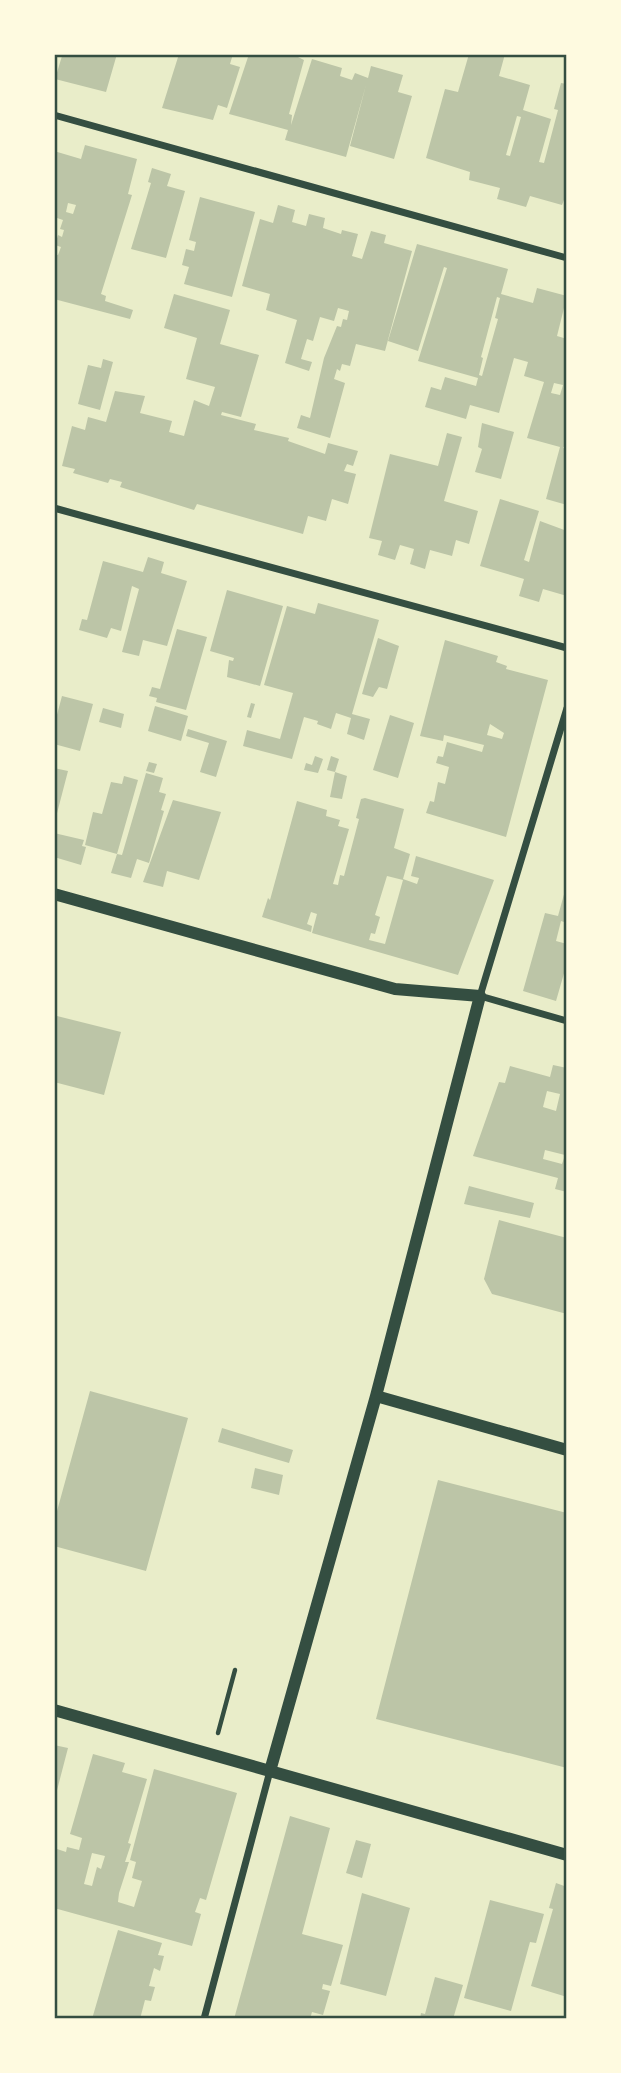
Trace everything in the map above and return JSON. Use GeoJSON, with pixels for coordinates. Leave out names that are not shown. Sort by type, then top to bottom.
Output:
{"type":"FeatureCollection","features":[{"type":"Feature","properties":{"kind":"street"},"geometry":{"type":"LineString","coordinates":[[54,115],[567,258]]}},
{"type":"Feature","properties":{"kind":"street"},"geometry":{"type":"LineString","coordinates":[[54,508],[567,648]]}},
{"type":"Feature","properties":{"kind":"street"},"geometry":{"type":"LineString","coordinates":[[204,2019],[270,1771],[376,1396],[480,996],[567,708]]}},
{"type":"Feature","properties":{"kind":"street"},"geometry":{"type":"LineString","coordinates":[[54,894],[395,989],[480,996],[567,1020]]}},
{"type":"Feature","properties":{"kind":"street"},"geometry":{"type":"LineString","coordinates":[[376,1396],[567,1450]]}},
{"type":"Feature","properties":{"kind":"street"},"geometry":{"type":"LineString","coordinates":[[54,1710],[567,1855]]}},
{"type":"Feature","properties":{"kind":"path"},"geometry":{"type":"LineString","coordinates":[[218,1734],[235,1670]]}},
{"type":"Feature","properties":{"kind":"building"},"geometry":{"type":"Polygon","coordinates":[[[57,54],[117,54],[106,92],[55,79],[62,56],[57,54]]]}},
{"type":"Feature","properties":{"kind":"building"},"geometry":{"type":"Polygon","coordinates":[[[179,54],[233,54],[230,64],[240,67],[227,108],[218,105],[213,120],[162,108],[179,54]]]}},
{"type":"Feature","properties":{"kind":"building"},"geometry":{"type":"Polygon","coordinates":[[[249,54],[292,54],[304,60],[289,114],[292,115],[291,125],[312,59],[342,68],[340,76],[352,80],[355,73],[368,78],[371,66],[403,75],[398,92],[412,96],[394,159],[350,146],[366,85],[346,157],[285,140],[288,130],[229,114],[249,54]]]}},
{"type":"Feature","properties":{"kind":"building"},"geometry":{"type":"Polygon","coordinates":[[[469,54],[505,54],[499,76],[530,85],[523,110],[551,119],[539,162],[544,163],[558,110],[554,109],[561,83],[567,84],[567,192],[562,205],[530,196],[526,207],[497,199],[500,188],[469,180],[470,172],[426,158],[445,89],[458,92],[469,54]],[[517,116],[506,155],[510,156],[521,117],[517,116]]]}},
{"type":"Feature","properties":{"kind":"building"},"geometry":{"type":"Polygon","coordinates":[[[85,145],[137,159],[128,194],[132,195],[101,294],[106,296],[105,301],[133,310],[130,319],[54,299],[54,254],[58,255],[61,247],[55,245],[58,235],[62,237],[64,230],[60,229],[63,220],[54,217],[54,151],[81,159],[85,145]],[[68,203],[66,212],[73,214],[76,205],[68,203]]]}},
{"type":"Feature","properties":{"kind":"building"},"geometry":{"type":"Polygon","coordinates":[[[152,168],[171,174],[167,186],[185,191],[166,258],[131,249],[151,183],[148,182],[152,168]]]}},
{"type":"Feature","properties":{"kind":"building"},"geometry":{"type":"Polygon","coordinates":[[[200,197],[255,212],[232,297],[184,284],[189,267],[182,265],[186,249],[194,251],[196,242],[189,240],[200,197]]]}},
{"type":"Feature","properties":{"kind":"building"},"geometry":{"type":"Polygon","coordinates":[[[278,205],[295,210],[292,222],[306,226],[309,214],[325,218],[323,228],[341,234],[342,230],[358,234],[352,256],[362,259],[371,231],[386,235],[384,243],[412,251],[385,351],[356,344],[350,366],[342,364],[340,371],[337,369],[334,379],[345,383],[330,438],[297,428],[301,415],[310,418],[324,358],[337,326],[341,327],[343,319],[347,320],[349,311],[338,308],[334,321],[320,317],[313,341],[307,339],[301,359],[312,362],[309,371],[285,363],[297,320],[266,310],[270,294],[242,286],[260,219],[273,223],[278,205]]]}},
{"type":"Feature","properties":{"kind":"building"},"geometry":{"type":"Polygon","coordinates":[[[417,244],[508,269],[501,294],[533,303],[537,288],[567,296],[557,336],[567,339],[567,442],[563,448],[567,449],[567,505],[546,499],[560,447],[527,438],[544,382],[524,376],[528,362],[514,358],[499,413],[470,405],[466,419],[425,407],[431,387],[441,390],[445,377],[476,386],[478,378],[418,361],[447,268],[444,267],[418,351],[388,341],[417,244]],[[497,297],[481,357],[479,375],[482,376],[498,319],[495,318],[500,298],[497,297]],[[554,383],[551,393],[560,395],[563,385],[554,383]]]}},
{"type":"Feature","properties":{"kind":"building"},"geometry":{"type":"Polygon","coordinates":[[[174,294],[230,310],[220,344],[259,355],[241,417],[222,412],[221,415],[256,424],[254,430],[289,438],[288,441],[325,454],[328,443],[358,451],[353,466],[347,464],[344,471],[356,474],[348,504],[332,499],[326,521],[308,516],[303,534],[197,504],[194,510],[120,487],[122,482],[110,479],[108,483],[73,473],[75,469],[62,466],[72,426],[85,430],[88,417],[106,422],[115,391],[145,396],[140,413],[172,421],[169,432],[184,436],[194,400],[209,406],[215,387],[186,379],[197,338],[164,328],[174,294]]]}},
{"type":"Feature","properties":{"kind":"building"},"geometry":{"type":"Polygon","coordinates":[[[103,359],[113,362],[100,410],[78,404],[88,365],[101,368],[103,359]]]}},
{"type":"Feature","properties":{"kind":"building"},"geometry":{"type":"Polygon","coordinates":[[[482,423],[514,432],[501,479],[475,472],[482,449],[478,447],[482,423]]]}},
{"type":"Feature","properties":{"kind":"building"},"geometry":{"type":"Polygon","coordinates":[[[447,433],[462,437],[444,501],[478,511],[469,544],[456,540],[452,556],[430,550],[425,569],[410,564],[414,549],[400,545],[395,560],[378,555],[382,541],[369,538],[390,454],[438,466],[447,433]]]}},
{"type":"Feature","properties":{"kind":"building"},"geometry":{"type":"Polygon","coordinates":[[[500,499],[539,511],[524,560],[529,562],[540,521],[567,531],[567,596],[543,589],[539,602],[519,596],[524,579],[480,566],[500,499]]]}},
{"type":"Feature","properties":{"kind":"building"},"geometry":{"type":"Polygon","coordinates":[[[148,557],[164,562],[161,573],[187,581],[167,646],[143,640],[139,656],[122,652],[139,589],[132,586],[121,631],[111,628],[107,638],[79,630],[82,619],[87,620],[103,561],[143,572],[148,557]]]}},
{"type":"Feature","properties":{"kind":"building"},"geometry":{"type":"Polygon","coordinates":[[[227,590],[283,606],[260,686],[227,677],[229,660],[233,661],[234,658],[210,651],[227,590]]]}},
{"type":"Feature","properties":{"kind":"building"},"geometry":{"type":"Polygon","coordinates":[[[318,603],[379,620],[352,714],[370,719],[364,740],[347,734],[351,718],[336,713],[331,729],[304,717],[292,759],[243,746],[247,730],[280,739],[293,693],[264,685],[287,606],[315,614],[318,603]]]}},
{"type":"Feature","properties":{"kind":"building"},"geometry":{"type":"Polygon","coordinates":[[[177,629],[207,637],[186,710],[156,702],[157,698],[149,696],[152,687],[160,689],[177,629]]]}},
{"type":"Feature","properties":{"kind":"building"},"geometry":{"type":"Polygon","coordinates":[[[378,638],[399,646],[387,689],[379,687],[373,697],[362,694],[378,638]]]}},
{"type":"Feature","properties":{"kind":"building"},"geometry":{"type":"Polygon","coordinates":[[[445,640],[498,656],[496,662],[507,666],[506,669],[548,680],[506,837],[426,813],[430,801],[434,802],[438,782],[445,784],[449,767],[436,763],[438,756],[443,757],[447,742],[482,752],[484,745],[444,735],[443,741],[420,736],[445,640]],[[490,724],[487,735],[502,739],[504,733],[490,724]]]}},
{"type":"Feature","properties":{"kind":"building"},"geometry":{"type":"Polygon","coordinates":[[[62,696],[93,704],[80,751],[54,744],[54,726],[62,696]]]}},
{"type":"Feature","properties":{"kind":"building"},"geometry":{"type":"Polygon","coordinates":[[[251,703],[255,704],[251,718],[247,717],[251,703]]]}},
{"type":"Feature","properties":{"kind":"building"},"geometry":{"type":"Polygon","coordinates":[[[155,706],[188,716],[181,741],[148,731],[155,706]]]}},
{"type":"Feature","properties":{"kind":"building"},"geometry":{"type":"Polygon","coordinates":[[[103,708],[124,714],[121,728],[99,722],[103,708]]]}},
{"type":"Feature","properties":{"kind":"building"},"geometry":{"type":"Polygon","coordinates":[[[390,715],[414,723],[398,778],[373,770],[390,715]]]}},
{"type":"Feature","properties":{"kind":"building"},"geometry":{"type":"Polygon","coordinates":[[[188,729],[227,741],[216,777],[200,772],[209,743],[186,736],[188,729]]]}},
{"type":"Feature","properties":{"kind":"building"},"geometry":{"type":"Polygon","coordinates":[[[315,756],[323,759],[318,773],[304,770],[306,763],[312,765],[315,756]]]}},
{"type":"Feature","properties":{"kind":"building"},"geometry":{"type":"Polygon","coordinates":[[[331,756],[339,759],[335,772],[327,770],[331,756]]]}},
{"type":"Feature","properties":{"kind":"building"},"geometry":{"type":"Polygon","coordinates":[[[149,762],[157,764],[154,773],[146,771],[149,762]]]}},
{"type":"Feature","properties":{"kind":"building"},"geometry":{"type":"Polygon","coordinates":[[[54,768],[68,771],[55,821],[54,821],[54,768]]]}},
{"type":"Feature","properties":{"kind":"building"},"geometry":{"type":"Polygon","coordinates":[[[335,772],[347,776],[342,799],[330,797],[335,772]]]}},
{"type":"Feature","properties":{"kind":"building"},"geometry":{"type":"Polygon","coordinates":[[[146,773],[163,778],[159,792],[166,794],[161,810],[164,811],[149,863],[137,859],[131,878],[111,873],[117,854],[122,855],[146,773]]]}},
{"type":"Feature","properties":{"kind":"building"},"geometry":{"type":"Polygon","coordinates":[[[124,776],[138,780],[117,854],[85,845],[93,812],[102,814],[111,782],[122,784],[124,776]]]}},
{"type":"Feature","properties":{"kind":"building"},"geometry":{"type":"Polygon","coordinates":[[[361,799],[404,809],[394,848],[410,854],[403,879],[417,884],[419,878],[411,876],[416,856],[494,880],[458,975],[312,933],[317,914],[311,912],[307,924],[312,926],[311,932],[262,917],[268,898],[270,900],[297,801],[327,810],[326,816],[340,820],[338,826],[349,829],[333,884],[338,885],[340,875],[344,876],[359,819],[356,818],[361,799]],[[387,876],[375,915],[380,917],[375,934],[371,933],[369,940],[385,944],[403,880],[387,876]]]}},
{"type":"Feature","properties":{"kind":"building"},"geometry":{"type":"Polygon","coordinates":[[[173,800],[221,812],[199,880],[167,871],[163,887],[143,882],[173,800]]]}},
{"type":"Feature","properties":{"kind":"building"},"geometry":{"type":"Polygon","coordinates":[[[54,833],[84,840],[82,846],[86,847],[81,865],[54,857],[54,833]]]}},
{"type":"Feature","properties":{"kind":"building"},"geometry":{"type":"Polygon","coordinates":[[[566,887],[567,923],[561,921],[556,941],[567,944],[567,963],[556,1001],[523,991],[545,913],[558,916],[566,887]]]}},
{"type":"Feature","properties":{"kind":"building"},"geometry":{"type":"Polygon","coordinates":[[[57,1016],[121,1032],[104,1095],[54,1082],[57,1016]]]}},
{"type":"Feature","properties":{"kind":"building"},"geometry":{"type":"Polygon","coordinates":[[[553,1065],[567,1068],[567,1192],[555,1189],[558,1178],[473,1156],[499,1082],[505,1083],[510,1066],[550,1077],[553,1065]],[[547,1091],[543,1107],[556,1111],[560,1094],[547,1091]],[[545,1150],[543,1159],[562,1164],[565,1155],[545,1150]]]}},
{"type":"Feature","properties":{"kind":"building"},"geometry":{"type":"Polygon","coordinates":[[[469,1186],[534,1203],[530,1218],[464,1204],[469,1186]]]}},
{"type":"Feature","properties":{"kind":"building"},"geometry":{"type":"Polygon","coordinates":[[[499,1220],[567,1238],[567,1314],[492,1294],[484,1279],[499,1220]]]}},
{"type":"Feature","properties":{"kind":"building"},"geometry":{"type":"Polygon","coordinates":[[[90,1391],[188,1418],[146,1571],[54,1546],[54,1522],[90,1391]]]}},
{"type":"Feature","properties":{"kind":"building"},"geometry":{"type":"Polygon","coordinates":[[[222,1428],[293,1450],[289,1463],[218,1442],[222,1428]]]}},
{"type":"Feature","properties":{"kind":"building"},"geometry":{"type":"Polygon","coordinates":[[[255,1468],[283,1475],[279,1495],[251,1488],[255,1468]]]}},
{"type":"Feature","properties":{"kind":"building"},"geometry":{"type":"Polygon","coordinates":[[[438,1480],[567,1513],[567,1768],[376,1719],[438,1480]]]}},
{"type":"Feature","properties":{"kind":"building"},"geometry":{"type":"Polygon","coordinates":[[[54,1745],[68,1748],[55,1798],[54,1798],[54,1745]]]}},
{"type":"Feature","properties":{"kind":"building"},"geometry":{"type":"Polygon","coordinates":[[[93,1754],[125,1763],[122,1772],[147,1779],[128,1843],[131,1844],[125,1862],[129,1862],[118,1902],[134,1907],[142,1881],[132,1878],[136,1862],[130,1860],[154,1769],[237,1793],[206,1900],[200,1898],[195,1912],[201,1914],[192,1946],[54,1908],[54,1848],[66,1852],[67,1847],[79,1850],[82,1838],[70,1834],[93,1754]],[[92,1853],[84,1884],[92,1886],[97,1867],[101,1869],[105,1856],[92,1853]]]}},
{"type":"Feature","properties":{"kind":"building"},"geometry":{"type":"Polygon","coordinates":[[[290,1816],[330,1828],[302,1934],[343,1945],[331,1986],[323,1984],[322,1989],[330,1991],[323,2015],[312,2012],[310,2019],[234,2019],[290,1816]]]}},
{"type":"Feature","properties":{"kind":"building"},"geometry":{"type":"Polygon","coordinates":[[[356,1840],[371,1844],[362,1878],[346,1873],[356,1840]]]}},
{"type":"Feature","properties":{"kind":"building"},"geometry":{"type":"Polygon","coordinates":[[[556,1883],[567,1887],[567,1997],[531,1986],[553,1909],[549,1908],[556,1883]]]}},
{"type":"Feature","properties":{"kind":"building"},"geometry":{"type":"Polygon","coordinates":[[[362,1893],[410,1908],[386,1996],[340,1984],[362,1893]]]}},
{"type":"Feature","properties":{"kind":"building"},"geometry":{"type":"Polygon","coordinates":[[[490,1900],[544,1914],[536,1943],[530,1942],[511,2011],[464,1998],[490,1900]]]}},
{"type":"Feature","properties":{"kind":"building"},"geometry":{"type":"Polygon","coordinates":[[[118,1930],[162,1943],[158,1955],[164,1956],[160,1971],[154,1968],[149,1986],[155,1987],[151,2001],[145,2000],[140,2019],[92,2019],[118,1930]]]}},
{"type":"Feature","properties":{"kind":"building"},"geometry":{"type":"Polygon","coordinates":[[[435,1977],[463,1985],[453,2019],[420,2019],[421,2013],[425,2014],[435,1977]]]}}]}
